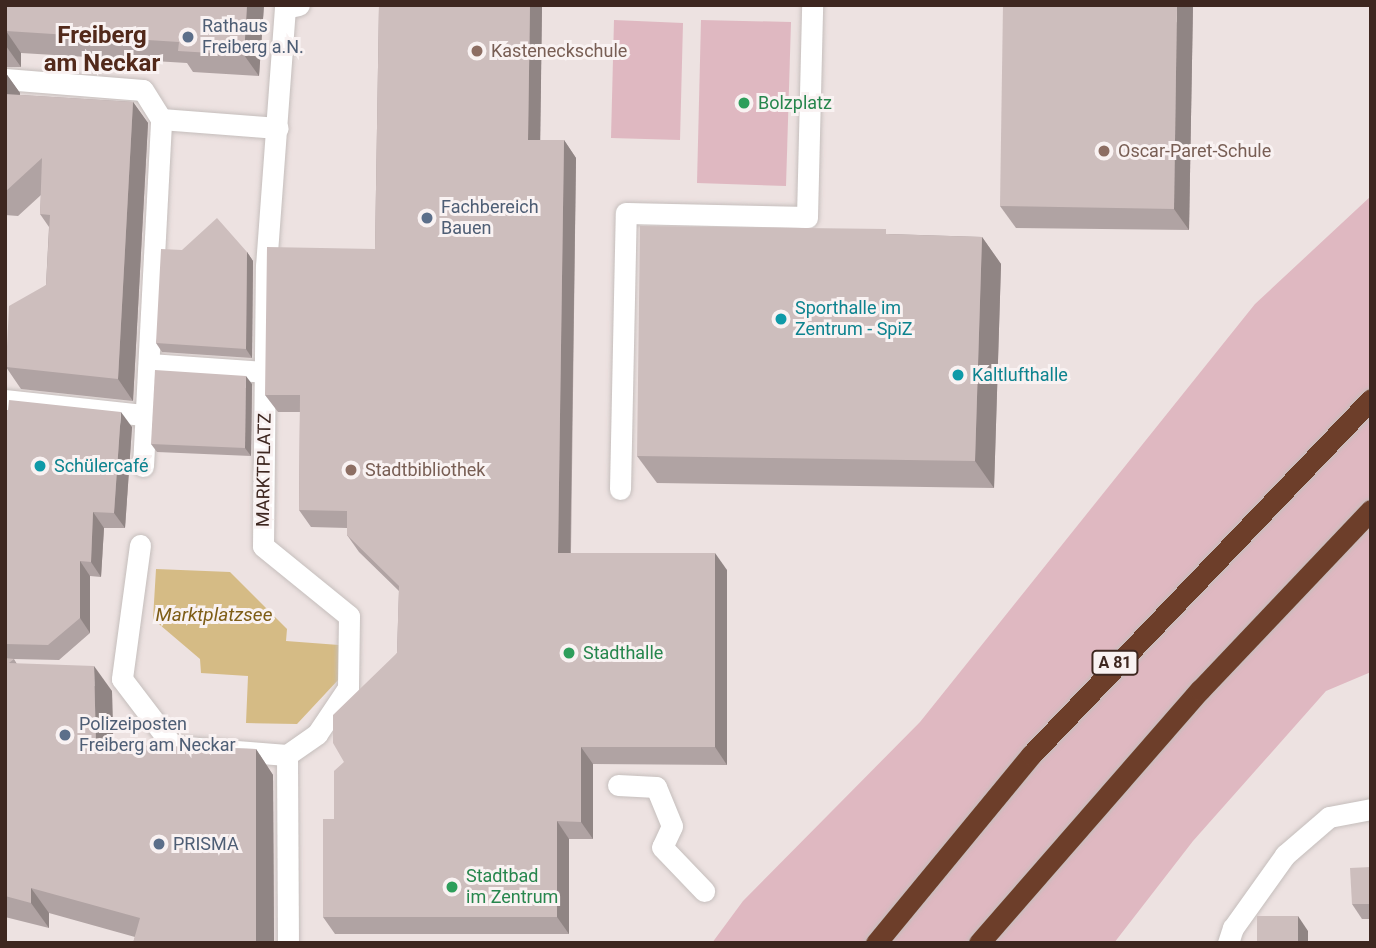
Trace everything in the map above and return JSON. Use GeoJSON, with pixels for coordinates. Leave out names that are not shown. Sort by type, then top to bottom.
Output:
{"type":"FeatureCollection","features":[{"type":"Feature","properties":{"kind":"highway","name":"A 81"},"geometry":{"type":"LineString","coordinates":[[876,943],[1031,755],[1371,399]]}},
{"type":"Feature","properties":{"kind":"highway"},"geometry":{"type":"LineString","coordinates":[[979,943],[1200,690],[1371,510]]}},
{"type":"Feature","properties":{"kind":"street","name":"MARKTPLATZ"},"geometry":{"type":"LineString","coordinates":[[287,755],[317,734],[348,688],[349,616],[263,546],[266,267],[285,8],[299,5]]}},
{"type":"Feature","properties":{"kind":"street"},"geometry":{"type":"LineString","coordinates":[[620,489],[626,213],[807,217],[812,5]]}},
{"type":"Feature","properties":{"kind":"street"},"geometry":{"type":"LineString","coordinates":[[5,79],[143,90],[161,119],[143,466]]}},
{"type":"Feature","properties":{"kind":"street"},"geometry":{"type":"LineString","coordinates":[[161,119],[278,128]]}},
{"type":"Feature","properties":{"kind":"street"},"geometry":{"type":"LineString","coordinates":[[149,364],[265,372]]}},
{"type":"Feature","properties":{"kind":"street"},"geometry":{"type":"LineString","coordinates":[[5,400],[144,415]]}},
{"type":"Feature","properties":{"kind":"street"},"geometry":{"type":"LineString","coordinates":[[140,545],[122,679],[173,746],[287,755],[288,943]]}},
{"type":"Feature","properties":{"kind":"street"},"geometry":{"type":"LineString","coordinates":[[96,677],[122,679]]}},
{"type":"Feature","properties":{"kind":"street"},"geometry":{"type":"LineString","coordinates":[[618,785],[656,788],[672,826],[662,847],[704,891]]}},
{"type":"Feature","properties":{"kind":"street"},"geometry":{"type":"LineString","coordinates":[[1228,943],[1233,928],[1285,855],[1329,817],[1371,809]]}},
{"type":"Feature","properties":{"kind":"shaded area"},"geometry":{"type":"Polygon","coordinates":[[[614,20],[683,23],[680,140],[611,138],[614,20]]]}},
{"type":"Feature","properties":{"kind":"shaded area","name":"Bolzplatz"},"geometry":{"type":"Polygon","coordinates":[[[701,20],[791,22],[786,186],[697,183],[701,20]]]}},
{"type":"Feature","properties":{"kind":"shaded area"},"geometry":{"type":"Polygon","coordinates":[[[1371,196],[1371,672],[1326,691],[1193,841],[1114,943],[712,943],[743,901],[920,722],[1255,304],[1371,196]]]}},
{"type":"Feature","properties":{"kind":"water","name":"Marktplatzsee"},"geometry":{"type":"Polygon","coordinates":[[[156,569],[230,572],[287,629],[286,641],[339,645],[339,679],[297,724],[246,723],[248,676],[201,673],[200,659],[153,619],[156,569]]]}},
{"type":"Feature","properties":{"kind":"building"},"geometry":{"type":"Polygon","coordinates":[[[5,5],[247,5],[244,55],[178,51],[179,42],[6,31],[5,46],[5,5]]]}},
{"type":"Feature","properties":{"kind":"building"},"geometry":{"type":"Polygon","coordinates":[[[379,5],[530,5],[528,140],[564,140],[558,553],[715,553],[715,747],[581,747],[581,822],[557,821],[557,917],[323,917],[323,819],[334,819],[334,771],[344,762],[333,743],[333,715],[397,653],[399,586],[347,535],[347,511],[299,510],[300,395],[265,395],[267,247],[375,249],[379,5]]]}},
{"type":"Feature","properties":{"kind":"building","name":"Oscar-Paret-Schule"},"geometry":{"type":"Polygon","coordinates":[[[1003,5],[1177,5],[1174,209],[1000,206],[1003,5]]]}},
{"type":"Feature","properties":{"kind":"building"},"geometry":{"type":"Polygon","coordinates":[[[5,94],[133,102],[118,379],[6,367],[9,306],[46,285],[50,215],[40,214],[42,158],[5,192],[5,94]]]}},
{"type":"Feature","properties":{"kind":"building"},"geometry":{"type":"Polygon","coordinates":[[[217,218],[247,252],[246,349],[156,343],[161,249],[182,250],[217,218]]]}},
{"type":"Feature","properties":{"kind":"building","name":"Sporthalle im Zentrum - SpiZ"},"geometry":{"type":"Polygon","coordinates":[[[640,226],[886,229],[886,234],[982,237],[975,461],[637,456],[640,226]]]}},
{"type":"Feature","properties":{"kind":"building"},"geometry":{"type":"Polygon","coordinates":[[[155,370],[246,376],[245,448],[151,444],[155,370]]]}},
{"type":"Feature","properties":{"kind":"building"},"geometry":{"type":"Polygon","coordinates":[[[9,400],[121,412],[114,513],[93,512],[91,562],[80,561],[80,618],[48,645],[5,644],[5,410],[8,410],[9,400]]]}},
{"type":"Feature","properties":{"kind":"building","name":"PRISMA"},"geometry":{"type":"Polygon","coordinates":[[[5,658],[14,659],[9,663],[94,666],[96,744],[256,749],[256,943],[133,943],[140,918],[31,888],[31,903],[5,896],[5,658]]]}},
{"type":"Feature","properties":{"kind":"building"},"geometry":{"type":"Polygon","coordinates":[[[1371,867],[1371,904],[1352,904],[1350,868],[1371,867]]]}},
{"type":"Feature","properties":{"kind":"building"},"geometry":{"type":"Polygon","coordinates":[[[1257,916],[1298,916],[1298,943],[1257,943],[1257,916]]]}},
{"type":"Feature","properties":{"kind":"place","name":"Rathaus Freiberg a.N."},"geometry":{"type":"Point","coordinates":[188,37]}},
{"type":"Feature","properties":{"kind":"place","name":"Kasteneckschule"},"geometry":{"type":"Point","coordinates":[477,51]}},
{"type":"Feature","properties":{"kind":"place","name":"Bolzplatz"},"geometry":{"type":"Point","coordinates":[744,103]}},
{"type":"Feature","properties":{"kind":"place","name":"Oscar-Paret-Schule"},"geometry":{"type":"Point","coordinates":[1104,151]}},
{"type":"Feature","properties":{"kind":"place","name":"Fachbereich Bauen"},"geometry":{"type":"Point","coordinates":[427,218]}},
{"type":"Feature","properties":{"kind":"place","name":"Sporthalle im Zentrum - SpiZ"},"geometry":{"type":"Point","coordinates":[781,319]}},
{"type":"Feature","properties":{"kind":"place","name":"Kaltlufthalle"},"geometry":{"type":"Point","coordinates":[958,375]}},
{"type":"Feature","properties":{"kind":"place","name":"Schülercafé"},"geometry":{"type":"Point","coordinates":[40,466]}},
{"type":"Feature","properties":{"kind":"place","name":"Stadtbibliothek"},"geometry":{"type":"Point","coordinates":[351,470]}},
{"type":"Feature","properties":{"kind":"place","name":"Stadthalle"},"geometry":{"type":"Point","coordinates":[569,653]}},
{"type":"Feature","properties":{"kind":"place","name":"Polizeiposten Freiberg am Neckar"},"geometry":{"type":"Point","coordinates":[65,735]}},
{"type":"Feature","properties":{"kind":"place","name":"PRISMA"},"geometry":{"type":"Point","coordinates":[159,844]}},
{"type":"Feature","properties":{"kind":"place","name":"Stadtbad im Zentrum"},"geometry":{"type":"Point","coordinates":[452,887]}},
{"type":"Feature","properties":{"kind":"district","name":"Freiberg am Neckar"},"geometry":{"type":"Point","coordinates":[102,50]}}]}
